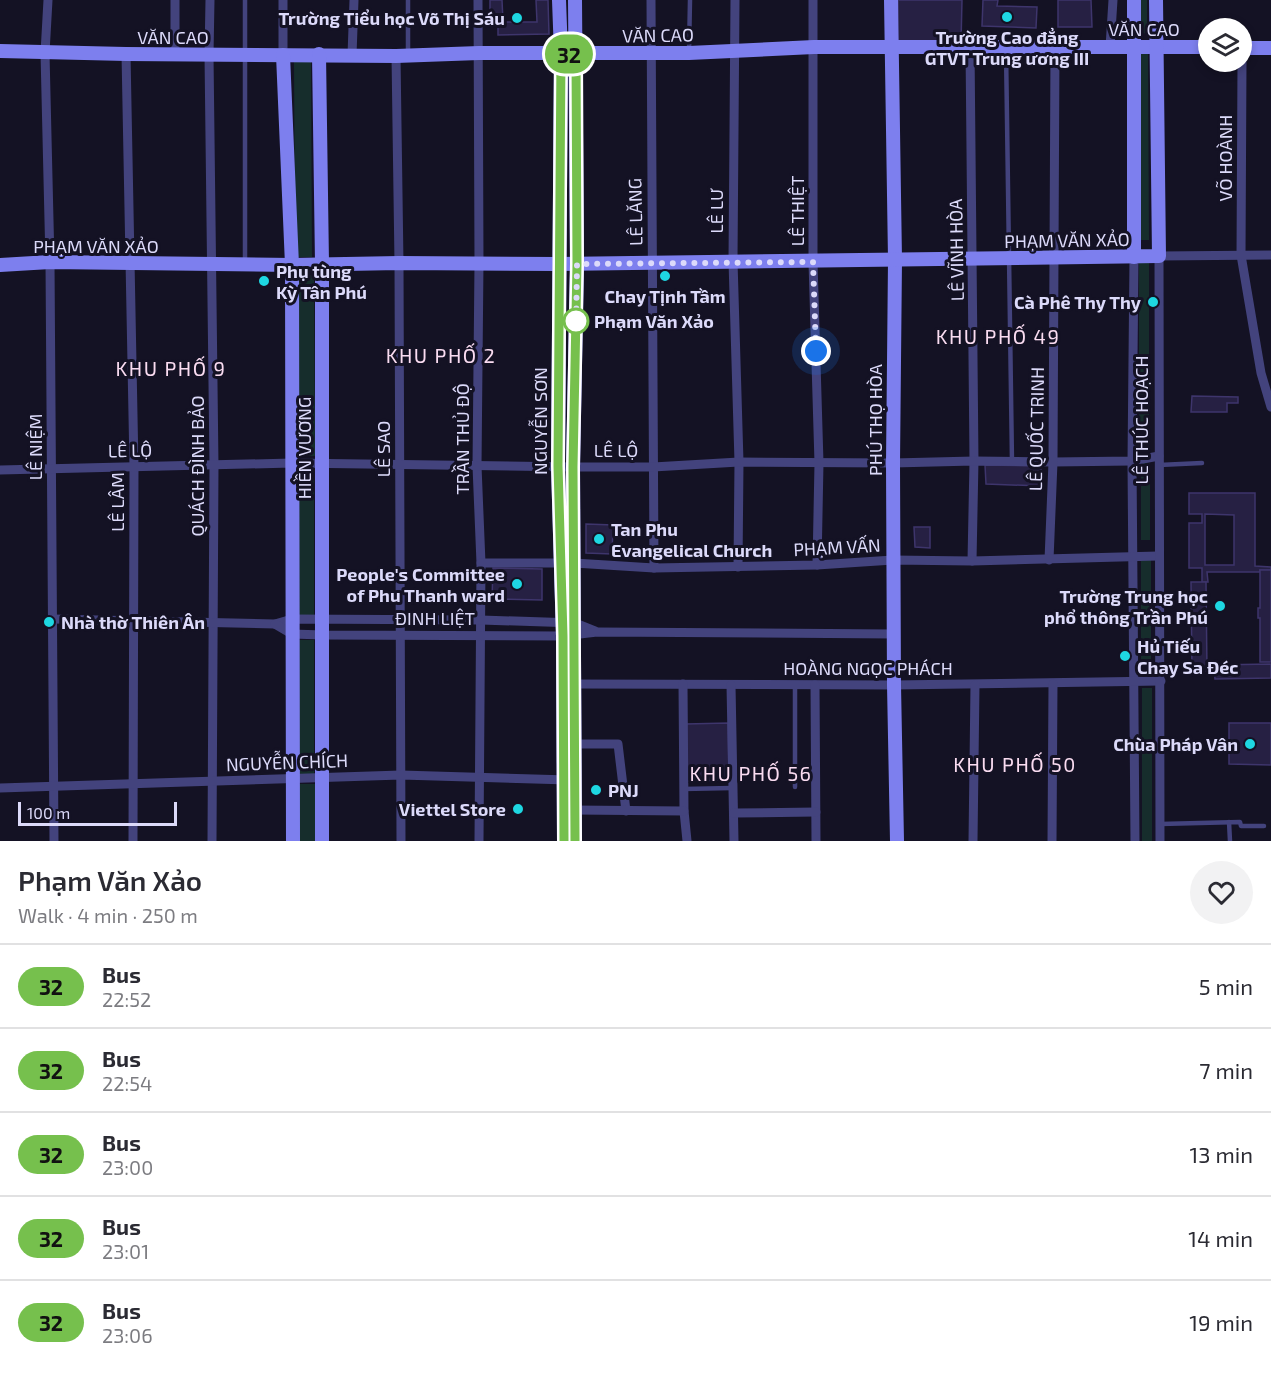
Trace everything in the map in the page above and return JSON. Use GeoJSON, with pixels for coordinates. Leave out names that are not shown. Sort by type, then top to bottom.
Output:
{"type":"FeatureCollection","features":[{"type":"Feature","properties":{"kind":"street","name":"LÊ NIỆM"},"geometry":{"type":"LineString","coordinates":[[48,0],[45,53],[50,262],[54,841]]}},
{"type":"Feature","properties":{"kind":"street"},"geometry":{"type":"LineString","coordinates":[[175,0],[175,54]]}},
{"type":"Feature","properties":{"kind":"street","name":"QUÁCH ĐÌNH BẢO"},"geometry":{"type":"LineString","coordinates":[[210,0],[208,55],[214,465],[212,841]]}},
{"type":"Feature","properties":{"kind":"street"},"geometry":{"type":"LineString","coordinates":[[283,0],[283,55]]}},
{"type":"Feature","properties":{"kind":"street"},"geometry":{"type":"LineString","coordinates":[[352,55],[354,0]]}},
{"type":"Feature","properties":{"kind":"street","name":"TRẦN THỦ ĐỘ"},"geometry":{"type":"LineString","coordinates":[[478,0],[477,466],[481,563],[479,841]]}},
{"type":"Feature","properties":{"kind":"street","name":"NGUYỄN SƠN"},"geometry":{"type":"LineString","coordinates":[[559,0],[561,54],[558,466],[568,564]]}},
{"type":"Feature","properties":{"kind":"street","name":"NGUYỄN SƠN"},"geometry":{"type":"LineString","coordinates":[[564,841],[569,780],[568,564],[573,467],[577,264],[574,0]]}},
{"type":"Feature","properties":{"kind":"street","name":"LÊ LĂNG"},"geometry":{"type":"LineString","coordinates":[[651,0],[654,568]]}},
{"type":"Feature","properties":{"kind":"street","name":"LÊ LƯ"},"geometry":{"type":"LineString","coordinates":[[735,0],[733,261],[739,462],[738,567]]}},
{"type":"Feature","properties":{"kind":"street","name":"LÊ THIỆT"},"geometry":{"type":"LineString","coordinates":[[813,0],[813,262],[819,463],[817,565]]}},
{"type":"Feature","properties":{"kind":"street","name":"PHÚ THỌ HÒA"},"geometry":{"type":"LineString","coordinates":[[891,0],[895,260],[893,560],[897,841]]}},
{"type":"Feature","properties":{"kind":"street"},"geometry":{"type":"LineString","coordinates":[[1110,47],[1113,0]]}},
{"type":"Feature","properties":{"kind":"street","name":"LÊ THÚC HOẠCH"},"geometry":{"type":"LineString","coordinates":[[1134,0],[1132,461],[1135,841]]}},
{"type":"Feature","properties":{"kind":"street","name":"LÊ THÚC HOẠCH"},"geometry":{"type":"LineString","coordinates":[[1156,0],[1160,841]]}},
{"type":"Feature","properties":{"kind":"street","name":"VĂN CAO"},"geometry":{"type":"LineString","coordinates":[[0,51],[402,56],[478,53],[650,54],[813,47],[1198,47]]}},
{"type":"Feature","properties":{"kind":"street","name":"LÊ VĨNH HÒA"},"geometry":{"type":"LineString","coordinates":[[970,47],[974,461],[972,561]]}},
{"type":"Feature","properties":{"kind":"street","name":"LÊ QUỐC TRINH"},"geometry":{"type":"LineString","coordinates":[[1049,560],[1053,462],[1055,47]]}},
{"type":"Feature","properties":{"kind":"street"},"geometry":{"type":"LineString","coordinates":[[1252,51],[1271,48]]}},
{"type":"Feature","properties":{"kind":"street","name":"LÊ LÂM"},"geometry":{"type":"LineString","coordinates":[[126,54],[134,467],[133,841]]}},
{"type":"Feature","properties":{"kind":"street","name":"HIỀN VƯƠNG"},"geometry":{"type":"LineString","coordinates":[[319,54],[322,263],[322,841]]}},
{"type":"Feature","properties":{"kind":"street","name":"HIỀN VƯƠNG"},"geometry":{"type":"LineString","coordinates":[[283,55],[292,265],[293,841]]}},
{"type":"Feature","properties":{"kind":"street","name":"LÊ SAO"},"geometry":{"type":"LineString","coordinates":[[401,841],[399,263],[402,56]]}},
{"type":"Feature","properties":{"kind":"street","name":"VÕ HOÀNH"},"geometry":{"type":"LineString","coordinates":[[1242,72],[1241,255],[1261,373],[1271,407]]}},
{"type":"Feature","properties":{"kind":"street","name":"PHẠM VĂN XẢO"},"geometry":{"type":"LineString","coordinates":[[0,265],[50,262],[292,265],[322,263],[577,264],[1271,255]]}},
{"type":"Feature","properties":{"kind":"street","name":"LÊ LỘ"},"geometry":{"type":"LineString","coordinates":[[0,470],[292,463],[652,467],[739,462],[1159,460]]}},
{"type":"Feature","properties":{"kind":"street","name":"PHẠM VẤN"},"geometry":{"type":"LineString","coordinates":[[481,563],[654,568],[817,565],[893,560],[1049,560],[1158,556]]}},
{"type":"Feature","properties":{"kind":"street","name":"ĐINH LIỆT"},"geometry":{"type":"LineString","coordinates":[[53,619],[275,624],[292,619],[323,621],[481,620],[597,632],[894,634]]}},
{"type":"Feature","properties":{"kind":"street","name":"ĐINH LIỆT"},"geometry":{"type":"LineString","coordinates":[[275,624],[292,634],[323,635],[481,634],[569,630]]}},
{"type":"Feature","properties":{"kind":"street","name":"NGUYỄN SƠN"},"geometry":{"type":"LineString","coordinates":[[569,630],[575,684],[575,744],[569,780],[574,810],[575,841]]}},
{"type":"Feature","properties":{"kind":"street","name":"HOÀNG NGỌC PHÁCH"},"geometry":{"type":"LineString","coordinates":[[575,684],[975,685],[1161,681]]}},
{"type":"Feature","properties":{"kind":"street"},"geometry":{"type":"LineString","coordinates":[[683,684],[683,789],[687,841]]}},
{"type":"Feature","properties":{"kind":"street"},"geometry":{"type":"LineString","coordinates":[[1052,841],[1053,684]]}},
{"type":"Feature","properties":{"kind":"street"},"geometry":{"type":"LineString","coordinates":[[731,685],[734,841]]}},
{"type":"Feature","properties":{"kind":"street"},"geometry":{"type":"LineString","coordinates":[[815,685],[816,841]]}},
{"type":"Feature","properties":{"kind":"street"},"geometry":{"type":"LineString","coordinates":[[973,841],[975,685]]}},
{"type":"Feature","properties":{"kind":"street"},"geometry":{"type":"LineString","coordinates":[[575,744],[618,744],[626,811]]}},
{"type":"Feature","properties":{"kind":"street","name":"NGUYỄN CHÍCH"},"geometry":{"type":"LineString","coordinates":[[0,788],[401,775],[569,780]]}},
{"type":"Feature","properties":{"kind":"street"},"geometry":{"type":"LineString","coordinates":[[574,810],[684,811]]}},
{"type":"Feature","properties":{"kind":"street"},"geometry":{"type":"LineString","coordinates":[[734,813],[816,812]]}},
{"type":"Feature","properties":{"kind":"lane"},"geometry":{"type":"LineString","coordinates":[[245,0],[245,264]]}},
{"type":"Feature","properties":{"kind":"lane"},"geometry":{"type":"LineString","coordinates":[[402,56],[408,0]]}},
{"type":"Feature","properties":{"kind":"lane"},"geometry":{"type":"LineString","coordinates":[[689,53],[690,0]]}},
{"type":"Feature","properties":{"kind":"lane"},"geometry":{"type":"LineString","coordinates":[[1006,47],[1012,462]]}},
{"type":"Feature","properties":{"kind":"lane"},"geometry":{"type":"LineString","coordinates":[[1159,460],[1202,463]]}},
{"type":"Feature","properties":{"kind":"lane"},"geometry":{"type":"LineString","coordinates":[[795,685],[795,787]]}},
{"type":"Feature","properties":{"kind":"lane"},"geometry":{"type":"LineString","coordinates":[[683,789],[732,789]]}},
{"type":"Feature","properties":{"kind":"lane"},"geometry":{"type":"LineString","coordinates":[[1229,822],[1230,841]]}},
{"type":"Feature","properties":{"kind":"lane"},"geometry":{"type":"LineString","coordinates":[[1160,824],[1240,822],[1240,826],[1264,826]]}},
{"type":"Feature","properties":{"kind":"green space"},"geometry":{"type":"Polygon","coordinates":[[[1139,0],[1147,0],[1147,33],[1138,34],[1139,0]]]}},
{"type":"Feature","properties":{"kind":"green space"},"geometry":{"type":"Polygon","coordinates":[[[1140,53],[1148,53],[1149,240],[1139,240],[1140,53]]]}},
{"type":"Feature","properties":{"kind":"green space"},"geometry":{"type":"Polygon","coordinates":[[[294,62],[311,62],[312,257],[295,257],[294,62]]]}},
{"type":"Feature","properties":{"kind":"green space"},"geometry":{"type":"Polygon","coordinates":[[[1139,263],[1149,263],[1149,446],[1139,446],[1139,263]]]}},
{"type":"Feature","properties":{"kind":"green space"},"geometry":{"type":"Polygon","coordinates":[[[297,275],[314,275],[315,456],[297,456],[297,275]]]}},
{"type":"Feature","properties":{"kind":"green space"},"geometry":{"type":"Polygon","coordinates":[[[1141,463],[1150,463],[1150,540],[1141,540],[1141,463]]]}},
{"type":"Feature","properties":{"kind":"green space"},"geometry":{"type":"Polygon","coordinates":[[[297,469],[314,469],[314,618],[297,618],[297,469]]]}},
{"type":"Feature","properties":{"kind":"green space"},"geometry":{"type":"Polygon","coordinates":[[[1141,559],[1151,559],[1151,665],[1141,665],[1141,559]]]}},
{"type":"Feature","properties":{"kind":"green space"},"geometry":{"type":"Polygon","coordinates":[[[296,640],[314,640],[314,774],[296,774],[296,640]]]}},
{"type":"Feature","properties":{"kind":"green space"},"geometry":{"type":"Polygon","coordinates":[[[1142,688],[1152,688],[1152,841],[1142,841],[1142,688]]]}},
{"type":"Feature","properties":{"kind":"green space"},"geometry":{"type":"Polygon","coordinates":[[[299,784],[316,784],[316,841],[299,841],[299,784]]]}},
{"type":"Feature","properties":{"kind":"building"},"geometry":{"type":"Polygon","coordinates":[[[490,0],[502,0],[503,22],[490,22],[490,0]]]}},
{"type":"Feature","properties":{"kind":"building"},"geometry":{"type":"Polygon","coordinates":[[[536,0],[548,0],[549,34],[498,35],[498,22],[537,22],[536,0]]]}},
{"type":"Feature","properties":{"kind":"building"},"geometry":{"type":"Polygon","coordinates":[[[898,0],[962,0],[961,43],[897,42],[898,0]]]}},
{"type":"Feature","properties":{"kind":"building"},"geometry":{"type":"Polygon","coordinates":[[[983,0],[998,0],[997,6],[1037,7],[1036,28],[982,26],[983,0]]]}},
{"type":"Feature","properties":{"kind":"building"},"geometry":{"type":"Polygon","coordinates":[[[1058,0],[1091,0],[1092,27],[1058,27],[1058,0]]]}},
{"type":"Feature","properties":{"kind":"building"},"geometry":{"type":"Polygon","coordinates":[[[1192,396],[1238,397],[1238,403],[1227,403],[1227,412],[1191,412],[1192,396]]]}},
{"type":"Feature","properties":{"kind":"building"},"geometry":{"type":"Polygon","coordinates":[[[985,465],[1041,466],[1041,486],[986,484],[985,465]]]}},
{"type":"Feature","properties":{"kind":"building"},"geometry":{"type":"Polygon","coordinates":[[[1189,493],[1255,493],[1255,566],[1271,567],[1271,570],[1207,572],[1208,582],[1202,582],[1202,568],[1189,568],[1189,523],[1202,523],[1202,514],[1189,514],[1189,493]],[[1205,514],[1205,565],[1234,565],[1234,515],[1205,514]]]}},
{"type":"Feature","properties":{"kind":"building","name":"Tan Phu Evangelical Church"},"geometry":{"type":"Polygon","coordinates":[[[586,524],[613,525],[612,554],[586,553],[586,524]]]}},
{"type":"Feature","properties":{"kind":"building"},"geometry":{"type":"Polygon","coordinates":[[[914,527],[930,527],[930,548],[915,547],[914,527]]]}},
{"type":"Feature","properties":{"kind":"building","name":"People's Committee of Phu Thanh ward"},"geometry":{"type":"Polygon","coordinates":[[[493,568],[542,569],[542,600],[492,599],[493,568]]]}},
{"type":"Feature","properties":{"kind":"building"},"geometry":{"type":"Polygon","coordinates":[[[1260,570],[1271,570],[1271,662],[1260,662],[1258,608],[1260,608],[1260,570]]]}},
{"type":"Feature","properties":{"kind":"building"},"geometry":{"type":"Polygon","coordinates":[[[1191,582],[1206,582],[1207,671],[1192,671],[1191,582]]]}},
{"type":"Feature","properties":{"kind":"building"},"geometry":{"type":"Polygon","coordinates":[[[1271,664],[1271,678],[1215,679],[1214,665],[1271,664]]]}},
{"type":"Feature","properties":{"kind":"building"},"geometry":{"type":"Polygon","coordinates":[[[728,723],[729,780],[686,781],[686,724],[728,723]]]}},
{"type":"Feature","properties":{"kind":"building","name":"Chùa Pháp Vân"},"geometry":{"type":"Polygon","coordinates":[[[1229,723],[1271,723],[1271,765],[1229,764],[1229,723]]]}},
{"type":"Feature","properties":{"kind":"bus line","name":"32"},"geometry":{"type":"LineString","coordinates":[[564,841],[563,636],[558,466],[561,54],[576,54],[577,264],[573,467],[575,841]]}},
{"type":"Feature","properties":{"kind":"place","name":"Trường Cao đẳng GTVT Trung ương III"},"geometry":{"type":"Point","coordinates":[1007,17]}},
{"type":"Feature","properties":{"kind":"place","name":"Trường Tiểu học Võ Thị Sáu"},"geometry":{"type":"Point","coordinates":[517,18]}},
{"type":"Feature","properties":{"kind":"place","name":"Chay Tịnh Tầm"},"geometry":{"type":"Point","coordinates":[665,276]}},
{"type":"Feature","properties":{"kind":"place","name":"Phụ tùng Kỳ Tân Phú"},"geometry":{"type":"Point","coordinates":[264,281]}},
{"type":"Feature","properties":{"kind":"place","name":"Cà Phê Thy Thy"},"geometry":{"type":"Point","coordinates":[1153,302]}},
{"type":"Feature","properties":{"kind":"place","name":"Phạm Văn Xảo"},"geometry":{"type":"Point","coordinates":[576,321]}},
{"type":"Feature","properties":{"kind":"place","name":"Tan Phu Evangelical Church"},"geometry":{"type":"Point","coordinates":[599,539]}},
{"type":"Feature","properties":{"kind":"place","name":"People's Committee of Phu Thanh ward"},"geometry":{"type":"Point","coordinates":[517,584]}},
{"type":"Feature","properties":{"kind":"place","name":"Trường Trung học phổ thông Trần Phú"},"geometry":{"type":"Point","coordinates":[1220,606]}},
{"type":"Feature","properties":{"kind":"place","name":"Nhà thờ Thiên Ân"},"geometry":{"type":"Point","coordinates":[49,622]}},
{"type":"Feature","properties":{"kind":"place","name":"Hủ Tiếu Chay Sa Đéc"},"geometry":{"type":"Point","coordinates":[1125,656]}},
{"type":"Feature","properties":{"kind":"place","name":"Chùa Pháp Vân"},"geometry":{"type":"Point","coordinates":[1250,744]}},
{"type":"Feature","properties":{"kind":"place","name":"PNJ"},"geometry":{"type":"Point","coordinates":[596,790]}},
{"type":"Feature","properties":{"kind":"place","name":"Viettel Store"},"geometry":{"type":"Point","coordinates":[518,809]}},
{"type":"Feature","properties":{"kind":"district","name":"KHU PHỐ 49"},"geometry":{"type":"Point","coordinates":[998,336]}},
{"type":"Feature","properties":{"kind":"district","name":"KHU PHỐ 2"},"geometry":{"type":"Point","coordinates":[441,355]}},
{"type":"Feature","properties":{"kind":"district","name":"KHU PHỐ 9"},"geometry":{"type":"Point","coordinates":[171,368]}},
{"type":"Feature","properties":{"kind":"district","name":"KHU PHỐ 50"},"geometry":{"type":"Point","coordinates":[1015,764]}},
{"type":"Feature","properties":{"kind":"district","name":"KHU PHỐ 56"},"geometry":{"type":"Point","coordinates":[751,773]}},
{"type":"Feature","properties":{"kind":"route"},"geometry":{"type":"LineString","coordinates":[[576,321],[576,331],[577,264],[813,262],[816,351]]}}]}
